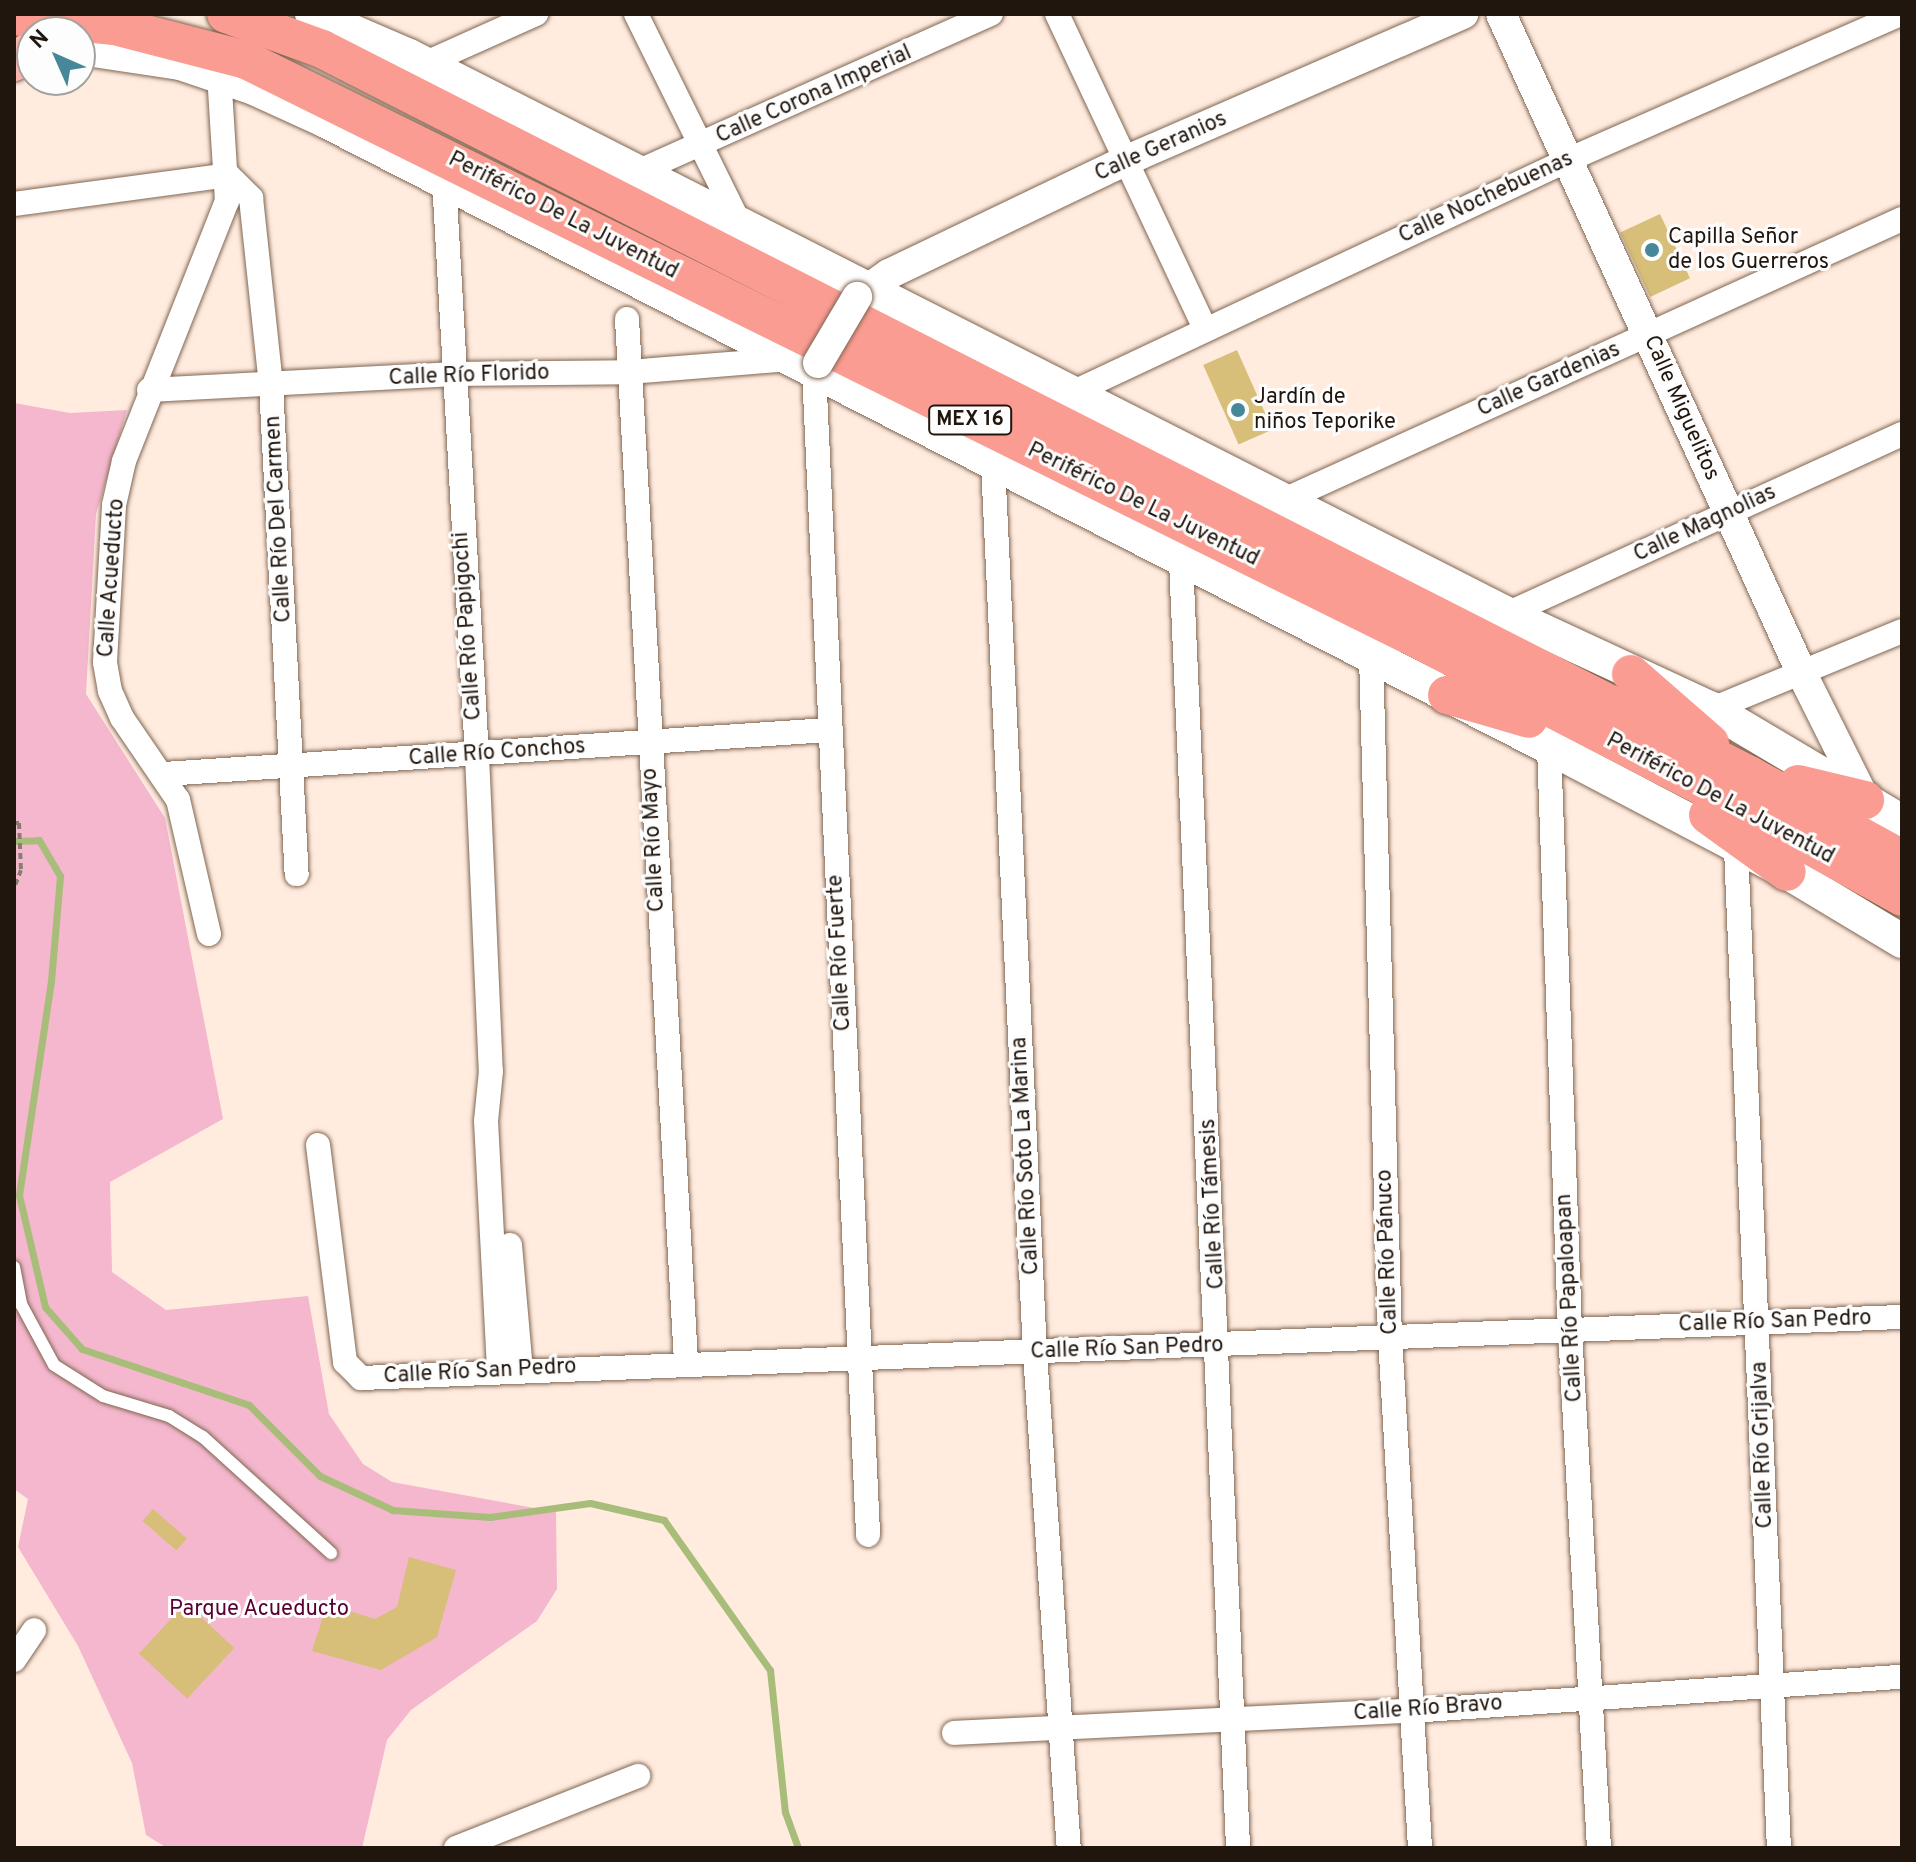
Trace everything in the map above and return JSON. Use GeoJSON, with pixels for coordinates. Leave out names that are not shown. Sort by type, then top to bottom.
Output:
{"type":"FeatureCollection","features":[{"type":"Feature","properties":{"kind":"highway","name":"Periférico De La Juventud"},"geometry":{"type":"LineString","coordinates":[[226,14],[322,49],[1737,769],[1902,859]]}},
{"type":"Feature","properties":{"kind":"highway","name":"Periférico De La Juventud"},"geometry":{"type":"LineString","coordinates":[[14,16],[115,26],[246,60],[1417,639],[1902,897]]}},
{"type":"Feature","properties":{"kind":"highway"},"geometry":{"type":"LineString","coordinates":[[1631,674],[1697,729],[1737,769],[1776,776],[1891,814]]}},
{"type":"Feature","properties":{"kind":"highway"},"geometry":{"type":"LineString","coordinates":[[1447,695],[1605,738],[1664,788],[1787,872]]}},
{"type":"Feature","properties":{"kind":"main road"},"geometry":{"type":"LineString","coordinates":[[312,14],[424,64],[740,224],[860,293],[1076,391],[1282,501],[1507,614],[1712,709],[1891,814]]}},
{"type":"Feature","properties":{"kind":"main road","name":"Periférico De La Juventud"},"geometry":{"type":"LineString","coordinates":[[96,50],[180,63],[219,75],[444,180],[807,364],[1181,561],[1549,747],[1736,849],[1787,872],[1902,941]]}},
{"type":"Feature","properties":{"kind":"street"},"geometry":{"type":"LineString","coordinates":[[424,64],[536,14]]}},
{"type":"Feature","properties":{"kind":"street"},"geometry":{"type":"LineString","coordinates":[[636,14],[740,224]]}},
{"type":"Feature","properties":{"kind":"street","name":"Calle Corona Imperial"},"geometry":{"type":"LineString","coordinates":[[635,173],[991,14]]}},
{"type":"Feature","properties":{"kind":"street"},"geometry":{"type":"LineString","coordinates":[[1057,14],[1205,329]]}},
{"type":"Feature","properties":{"kind":"street","name":"Calle Geranios"},"geometry":{"type":"LineString","coordinates":[[860,293],[1125,161],[1463,14]]}},
{"type":"Feature","properties":{"kind":"street","name":"Calle Miguelitos"},"geometry":{"type":"LineString","coordinates":[[1501,14],[1802,674],[1891,814]]}},
{"type":"Feature","properties":{"kind":"street","name":"Calle Nochebuenas"},"geometry":{"type":"LineString","coordinates":[[1076,391],[1568,160],[1901,14]]}},
{"type":"Feature","properties":{"kind":"street","name":"Calle Acueducto"},"geometry":{"type":"LineString","coordinates":[[209,934],[188,831],[164,774],[122,718],[110,691],[105,662],[114,505],[149,390],[223,215],[228,175],[219,75]]}},
{"type":"Feature","properties":{"kind":"street"},"geometry":{"type":"LineString","coordinates":[[14,204],[228,175]]}},
{"type":"Feature","properties":{"kind":"street","name":"Calle Río Del Carmen"},"geometry":{"type":"LineString","coordinates":[[228,175],[243,185],[257,220],[271,385],[294,765],[297,874]]}},
{"type":"Feature","properties":{"kind":"street","name":"Calle Río Papigochi"},"geometry":{"type":"LineString","coordinates":[[444,180],[451,374],[477,755],[491,1071],[486,1121],[510,1371]]}},
{"type":"Feature","properties":{"kind":"street","name":"Calle Gardenias"},"geometry":{"type":"LineString","coordinates":[[1282,501],[1902,219]]}},
{"type":"Feature","properties":{"kind":"street"},"geometry":{"type":"LineString","coordinates":[[807,364],[860,293]]}},
{"type":"Feature","properties":{"kind":"street","name":"Calle Río Mayo"},"geometry":{"type":"LineString","coordinates":[[627,319],[648,743],[686,1361]]}},
{"type":"Feature","properties":{"kind":"street","name":"Calle Río Florido"},"geometry":{"type":"LineString","coordinates":[[149,390],[451,374],[629,372],[807,364]]}},
{"type":"Feature","properties":{"kind":"street","name":"Calle Río Fuerte"},"geometry":{"type":"LineString","coordinates":[[807,364],[829,730],[868,1535]]}},
{"type":"Feature","properties":{"kind":"street","name":"Calle Magnolias"},"geometry":{"type":"LineString","coordinates":[[1507,614],[1902,434]]}},
{"type":"Feature","properties":{"kind":"street","name":"Calle Río Soto La Marina"},"geometry":{"type":"LineString","coordinates":[[993,463],[1035,1353],[1069,1848]]}},
{"type":"Feature","properties":{"kind":"street","name":"Calle Río Támesis"},"geometry":{"type":"LineString","coordinates":[[1181,561],[1220,1345],[1238,1848]]}},
{"type":"Feature","properties":{"kind":"street"},"geometry":{"type":"LineString","coordinates":[[1712,709],[1902,631]]}},
{"type":"Feature","properties":{"kind":"street","name":"Calle Río Pánuco"},"geometry":{"type":"LineString","coordinates":[[1371,655],[1390,1338],[1420,1848]]}},
{"type":"Feature","properties":{"kind":"street","name":"Calle Río Conchos"},"geometry":{"type":"LineString","coordinates":[[164,774],[829,730]]}},
{"type":"Feature","properties":{"kind":"street","name":"Calle Río Papaloapan"},"geometry":{"type":"LineString","coordinates":[[1549,747],[1570,1331],[1593,1698],[1599,1848]]}},
{"type":"Feature","properties":{"kind":"street","name":"Calle Río Grijalva"},"geometry":{"type":"LineString","coordinates":[[1736,849],[1759,1323],[1779,1848]]}},
{"type":"Feature","properties":{"kind":"street","name":"Calle Río San Pedro"},"geometry":{"type":"LineString","coordinates":[[318,1145],[345,1362],[354,1373],[371,1378],[686,1361],[860,1360],[1902,1317]]}},
{"type":"Feature","properties":{"kind":"street"},"geometry":{"type":"LineString","coordinates":[[14,1660],[34,1630]]}},
{"type":"Feature","properties":{"kind":"street","name":"Calle Río Bravo"},"geometry":{"type":"LineString","coordinates":[[954,1733],[1061,1732],[1902,1677]]}},
{"type":"Feature","properties":{"kind":"street"},"geometry":{"type":"LineString","coordinates":[[456,1848],[638,1776]]}},
{"type":"Feature","properties":{"kind":"lane"},"geometry":{"type":"LineString","coordinates":[[14,1267],[21,1304],[54,1365],[103,1396],[169,1416],[203,1437],[331,1553]]}},
{"type":"Feature","properties":{"kind":"path"},"geometry":{"type":"LineString","coordinates":[[14,888],[20,856],[16,824]]}},
{"type":"Feature","properties":{"kind":"green space","name":"Parque Acueducto"},"geometry":{"type":"Polygon","coordinates":[[[14,403],[70,413],[127,410],[96,514],[86,694],[165,818],[223,1119],[110,1182],[112,1272],[166,1310],[308,1296],[329,1414],[363,1464],[392,1482],[556,1512],[557,1589],[537,1621],[411,1710],[387,1740],[362,1848],[167,1848],[146,1835],[132,1763],[78,1646],[18,1547],[28,1499],[14,1489],[14,403]]]}},
{"type":"Feature","properties":{"kind":"building","name":"Capilla Señor de los Guerreros"},"geometry":{"type":"Polygon","coordinates":[[[1660,214],[1690,278],[1650,297],[1620,233],[1660,214]]]}},
{"type":"Feature","properties":{"kind":"building"},"geometry":{"type":"Polygon","coordinates":[[[1237,350],[1272,429],[1239,445],[1203,365],[1237,350]]]}},
{"type":"Feature","properties":{"kind":"building"},"geometry":{"type":"Polygon","coordinates":[[[153,1509],[187,1539],[176,1551],[143,1521],[153,1509]]]}},
{"type":"Feature","properties":{"kind":"building"},"geometry":{"type":"Polygon","coordinates":[[[409,1557],[456,1570],[437,1637],[381,1670],[312,1651],[327,1604],[375,1619],[397,1607],[409,1557]]]}},
{"type":"Feature","properties":{"kind":"building"},"geometry":{"type":"Polygon","coordinates":[[[186,1603],[234,1648],[187,1698],[139,1653],[186,1603]]]}},
{"type":"Feature","properties":{"kind":"waterway"},"geometry":{"type":"LineString","coordinates":[[14,841],[39,840],[60,876],[51,981],[19,1195],[45,1307],[82,1349],[249,1405],[320,1476],[393,1510],[490,1517],[590,1503],[664,1520],[770,1670],[785,1812],[798,1848]]}},
{"type":"Feature","properties":{"kind":"place","name":"Capilla Señor de los Guerreros"},"geometry":{"type":"Point","coordinates":[1652,250]}},
{"type":"Feature","properties":{"kind":"place","name":"Jardín de niños Teporike"},"geometry":{"type":"Point","coordinates":[1238,410]}}]}
